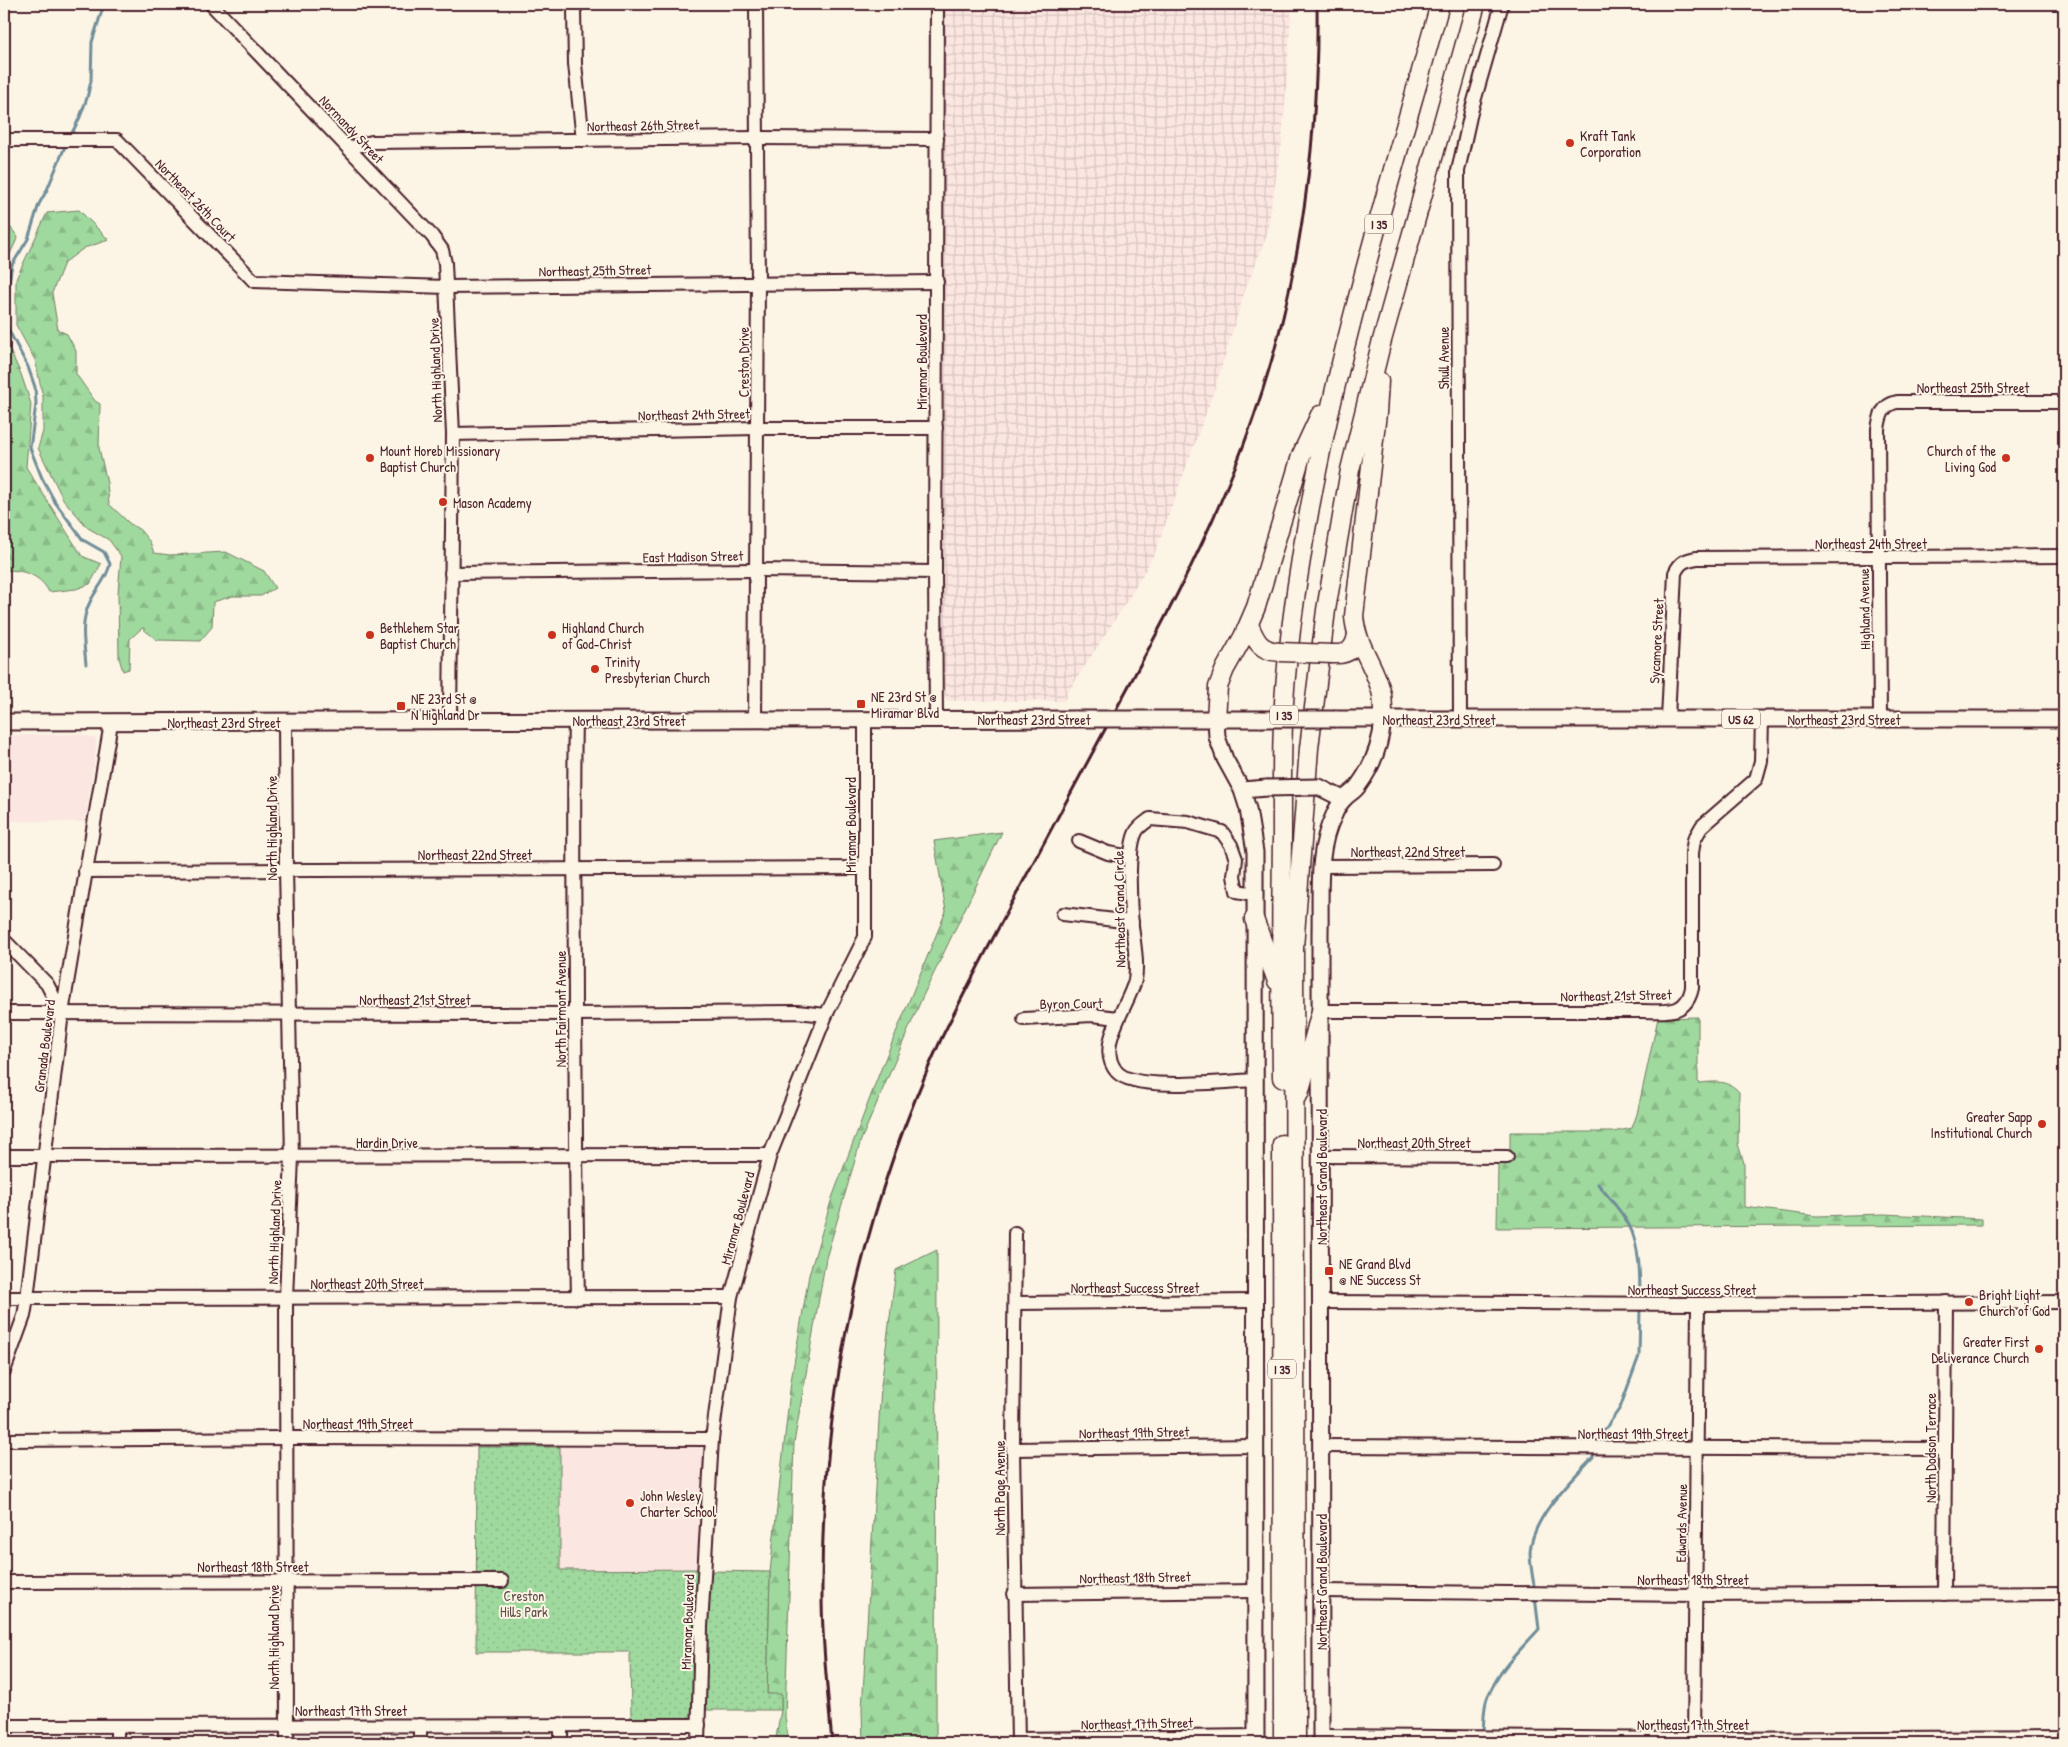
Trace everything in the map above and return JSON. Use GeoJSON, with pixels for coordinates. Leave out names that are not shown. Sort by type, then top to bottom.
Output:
{"type":"FeatureCollection","features":[{"type":"Feature","properties":{"kind":"highway","name":"I 35"},"geometry":{"type":"LineString","coordinates":[[1283,1743],[1281,995],[1282,748],[1286,669],[1310,497],[1334,387],[1440,4]]}},
{"type":"Feature","properties":{"kind":"highway","name":"I 35"},"geometry":{"type":"LineString","coordinates":[[1296,1743],[1294,1114],[1296,914],[1304,801],[1317,672],[1337,538],[1350,470],[1381,344],[1476,4]]}},
{"type":"Feature","properties":{"kind":"highway"},"geometry":{"type":"LineString","coordinates":[[1381,344],[1377,414],[1354,616],[1356,634],[1382,694],[1383,718]]}},
{"type":"Feature","properties":{"kind":"highway"},"geometry":{"type":"LineString","coordinates":[[1216,719],[1218,686],[1249,625],[1300,456],[1334,387]]}},
{"type":"Feature","properties":{"kind":"highway"},"geometry":{"type":"LineString","coordinates":[[1249,625],[1258,643],[1270,651],[1280,652],[1347,653],[1352,649],[1356,634]]}},
{"type":"Feature","properties":{"kind":"highway"},"geometry":{"type":"LineString","coordinates":[[1254,919],[1281,995]]}},
{"type":"Feature","properties":{"kind":"highway"},"geometry":{"type":"LineString","coordinates":[[1294,1114],[1321,1011]]}},
{"type":"Feature","properties":{"kind":"main road","name":"Northeast 23rd Street"},"geometry":{"type":"LineString","coordinates":[[4,722],[1383,718],[2064,719]]}},
{"type":"Feature","properties":{"kind":"main road","name":"Northeast Grand Boulevard"},"geometry":{"type":"LineString","coordinates":[[1321,1740],[1320,933],[1322,866],[1325,838],[1333,817],[1343,799],[1357,788],[1368,772],[1381,738],[1383,718]]}},
{"type":"Feature","properties":{"kind":"main road"},"geometry":{"type":"LineString","coordinates":[[1216,719],[1218,737],[1225,759],[1242,790],[1252,827],[1255,852],[1256,1740]]}},
{"type":"Feature","properties":{"kind":"main road"},"geometry":{"type":"LineString","coordinates":[[1242,790],[1319,788],[1343,799]]}},
{"type":"Feature","properties":{"kind":"street","name":"Normandy Street"},"geometry":{"type":"LineString","coordinates":[[211,4],[432,236],[442,250],[447,287]]}},
{"type":"Feature","properties":{"kind":"street"},"geometry":{"type":"LineString","coordinates":[[578,4],[574,10],[582,140]]}},
{"type":"Feature","properties":{"kind":"street","name":"Creston Drive"},"geometry":{"type":"LineString","coordinates":[[755,720],[758,283],[756,4]]}},
{"type":"Feature","properties":{"kind":"street","name":"Miramar Boulevard"},"geometry":{"type":"LineString","coordinates":[[936,720],[937,4]]}},
{"type":"Feature","properties":{"kind":"street","name":"Shull Avenue"},"geometry":{"type":"LineString","coordinates":[[1460,718],[1458,171],[1469,119],[1502,4]]}},
{"type":"Feature","properties":{"kind":"street","name":"Northeast 26th Street"},"geometry":{"type":"LineString","coordinates":[[349,148],[372,142],[757,138],[937,139]]}},
{"type":"Feature","properties":{"kind":"street","name":"Northeast 26th Court"},"geometry":{"type":"LineString","coordinates":[[4,140],[117,140],[254,280]]}},
{"type":"Feature","properties":{"kind":"street","name":"Northeast 25th Street"},"geometry":{"type":"LineString","coordinates":[[254,280],[447,287],[937,282]]}},
{"type":"Feature","properties":{"kind":"street","name":"North Highland Drive"},"geometry":{"type":"LineString","coordinates":[[447,287],[453,434],[450,721]]}},
{"type":"Feature","properties":{"kind":"street","name":"Northeast 25th Street"},"geometry":{"type":"LineString","coordinates":[[1884,408],[1897,402],[2064,402]]}},
{"type":"Feature","properties":{"kind":"street","name":"Highland Avenue"},"geometry":{"type":"LineString","coordinates":[[1880,719],[1878,429],[1884,408]]}},
{"type":"Feature","properties":{"kind":"street","name":"Northeast 24th Street"},"geometry":{"type":"LineString","coordinates":[[453,434],[757,428],[936,428]]}},
{"type":"Feature","properties":{"kind":"street","name":"Northeast 24th Street"},"geometry":{"type":"LineString","coordinates":[[1679,564],[1685,560],[1697,558],[2064,556]]}},
{"type":"Feature","properties":{"kind":"street","name":"Sycamore Street"},"geometry":{"type":"LineString","coordinates":[[1668,719],[1674,586],[1675,573],[1679,564]]}},
{"type":"Feature","properties":{"kind":"street","name":"East Madison Street"},"geometry":{"type":"LineString","coordinates":[[451,573],[756,570],[935,572]]}},
{"type":"Feature","properties":{"kind":"street","name":"Miramar Boulevard"},"geometry":{"type":"LineString","coordinates":[[698,1743],[702,1607],[712,1439],[730,1297],[770,1155],[826,1015],[865,937],[865,719]]}},
{"type":"Feature","properties":{"kind":"street","name":"Northeast 21st Street"},"geometry":{"type":"LineString","coordinates":[[1321,1011],[1672,1011],[1684,1006],[1690,997],[1692,988],[1692,853],[1694,840],[1702,826],[1746,790],[1756,779],[1761,761],[1762,719]]}},
{"type":"Feature","properties":{"kind":"street","name":"North Fairmont Avenue"},"geometry":{"type":"LineString","coordinates":[[575,720],[573,869],[574,1156],[578,1298]]}},
{"type":"Feature","properties":{"kind":"street","name":"North Highland Drive"},"geometry":{"type":"LineString","coordinates":[[285,721],[292,1157],[286,1298],[288,1438],[287,1743]]}},
{"type":"Feature","properties":{"kind":"street","name":"Granada Boulevard"},"geometry":{"type":"LineString","coordinates":[[4,1371],[24,1316],[27,1298],[62,1013],[111,723]]}},
{"type":"Feature","properties":{"kind":"street","name":"Northeast Grand Circle"},"geometry":{"type":"LineString","coordinates":[[1255,894],[1237,891],[1234,876],[1236,859],[1232,845],[1222,832],[1188,822],[1150,819],[1136,831],[1131,857],[1132,922],[1136,959],[1135,980],[1118,1018],[1109,1046],[1111,1063],[1118,1074],[1155,1084],[1255,1080]]}},
{"type":"Feature","properties":{"kind":"street"},"geometry":{"type":"LineString","coordinates":[[1079,841],[1108,853],[1131,857]]}},
{"type":"Feature","properties":{"kind":"street","name":"Northeast 22nd Street"},"geometry":{"type":"LineString","coordinates":[[1322,866],[1493,865]]}},
{"type":"Feature","properties":{"kind":"street","name":"Northeast 22nd Street"},"geometry":{"type":"LineString","coordinates":[[85,871],[865,868]]}},
{"type":"Feature","properties":{"kind":"street"},"geometry":{"type":"LineString","coordinates":[[1062,914],[1132,922]]}},
{"type":"Feature","properties":{"kind":"street"},"geometry":{"type":"LineString","coordinates":[[4,940],[47,984],[62,1013]]}},
{"type":"Feature","properties":{"kind":"street","name":"Northeast 21st Street"},"geometry":{"type":"LineString","coordinates":[[4,1013],[575,1014],[797,1012],[826,1015]]}},
{"type":"Feature","properties":{"kind":"street","name":"Byron Court"},"geometry":{"type":"LineString","coordinates":[[1024,1019],[1092,1015],[1118,1018]]}},
{"type":"Feature","properties":{"kind":"street","name":"Hardin Drive"},"geometry":{"type":"LineString","coordinates":[[4,1156],[770,1155]]}},
{"type":"Feature","properties":{"kind":"street","name":"Northeast 20th Street"},"geometry":{"type":"LineString","coordinates":[[1321,1156],[1507,1157]]}},
{"type":"Feature","properties":{"kind":"street","name":"North Page Avenue"},"geometry":{"type":"LineString","coordinates":[[1016,1233],[1013,1449],[1018,1741]]}},
{"type":"Feature","properties":{"kind":"street","name":"Northeast 20th Street"},"geometry":{"type":"LineString","coordinates":[[4,1298],[730,1297]]}},
{"type":"Feature","properties":{"kind":"street","name":"Northeast Success Street"},"geometry":{"type":"LineString","coordinates":[[1015,1303],[1256,1301]]}},
{"type":"Feature","properties":{"kind":"street","name":"Northeast Success Street"},"geometry":{"type":"LineString","coordinates":[[1320,1302],[1698,1304],[2064,1302]]}},
{"type":"Feature","properties":{"kind":"street","name":"North Dodson Terrace"},"geometry":{"type":"LineString","coordinates":[[1944,1594],[1946,1302]]}},
{"type":"Feature","properties":{"kind":"street","name":"Edwards Avenue"},"geometry":{"type":"LineString","coordinates":[[1694,1741],[1698,1304]]}},
{"type":"Feature","properties":{"kind":"street","name":"Northeast 19th Street"},"geometry":{"type":"LineString","coordinates":[[4,1440],[288,1438],[712,1439]]}},
{"type":"Feature","properties":{"kind":"street","name":"Northeast 19th Street"},"geometry":{"type":"LineString","coordinates":[[1013,1449],[1256,1446]]}},
{"type":"Feature","properties":{"kind":"street","name":"Northeast 19th Street"},"geometry":{"type":"LineString","coordinates":[[1320,1446],[1945,1449]]}},
{"type":"Feature","properties":{"kind":"street","name":"Northeast 18th Street"},"geometry":{"type":"LineString","coordinates":[[4,1582],[502,1581]]}},
{"type":"Feature","properties":{"kind":"street","name":"Northeast 18th Street"},"geometry":{"type":"LineString","coordinates":[[1014,1594],[1256,1591]]}},
{"type":"Feature","properties":{"kind":"street","name":"Northeast 18th Street"},"geometry":{"type":"LineString","coordinates":[[1321,1592],[1695,1595],[2064,1593]]}},
{"type":"Feature","properties":{"kind":"street"},"geometry":{"type":"LineString","coordinates":[[560,1724],[560,1743]]}},
{"type":"Feature","properties":{"kind":"street"},"geometry":{"type":"LineString","coordinates":[[420,1725],[420,1743]]}},
{"type":"Feature","properties":{"kind":"street","name":"Northeast 17th Street"},"geometry":{"type":"LineString","coordinates":[[4,1726],[699,1725]]}},
{"type":"Feature","properties":{"kind":"street"},"geometry":{"type":"LineString","coordinates":[[117,1743],[118,1726]]}},
{"type":"Feature","properties":{"kind":"street","name":"Northeast 17th Street"},"geometry":{"type":"LineString","coordinates":[[1321,1740],[1694,1741],[2064,1737]]}},
{"type":"Feature","properties":{"kind":"street","name":"Northeast 17th Street"},"geometry":{"type":"LineString","coordinates":[[1018,1741],[1256,1740]]}},
{"type":"Feature","properties":{"kind":"shaded area"},"geometry":{"type":"Polygon","coordinates":[[[944,4],[1292,4],[1282,143],[1266,238],[1246,288],[1214,391],[1154,555],[1064,701],[947,701],[942,688],[944,4]]]}},
{"type":"Feature","properties":{"kind":"shaded area"},"geometry":{"type":"Polygon","coordinates":[[[79,734],[96,738],[85,822],[4,821],[4,735],[79,734]]]}},
{"type":"Feature","properties":{"kind":"shaded area","name":"John Wesley Charter School"},"geometry":{"type":"Polygon","coordinates":[[[560,1447],[702,1447],[704,1450],[699,1569],[560,1570],[560,1447]]]}},
{"type":"Feature","properties":{"kind":"green space"},"geometry":{"type":"Polygon","coordinates":[[[79,210],[109,240],[84,248],[64,263],[52,293],[58,330],[67,334],[76,351],[76,374],[95,401],[100,404],[99,448],[107,483],[109,504],[129,523],[140,530],[150,542],[154,553],[170,555],[226,552],[264,571],[275,588],[261,596],[233,596],[213,602],[212,627],[200,641],[157,640],[142,628],[130,639],[129,669],[123,671],[119,658],[118,593],[121,556],[109,540],[88,528],[63,499],[38,448],[43,431],[43,397],[35,360],[16,325],[16,279],[47,213],[79,210]]]}},
{"type":"Feature","properties":{"kind":"green space"},"geometry":{"type":"Polygon","coordinates":[[[4,222],[7,223],[18,237],[4,262],[4,222]]]}},
{"type":"Feature","properties":{"kind":"green space"},"geometry":{"type":"Polygon","coordinates":[[[4,338],[21,374],[31,404],[26,467],[82,556],[101,564],[90,584],[76,589],[49,592],[41,581],[30,574],[4,570],[4,338]]]}},
{"type":"Feature","properties":{"kind":"green space"},"geometry":{"type":"Polygon","coordinates":[[[1002,832],[922,998],[861,1140],[826,1258],[794,1443],[785,1717],[789,1743],[775,1743],[781,1710],[781,1695],[767,1694],[770,1572],[791,1381],[809,1275],[832,1198],[879,1074],[946,911],[934,841],[1002,832]]]}},
{"type":"Feature","properties":{"kind":"green space"},"geometry":{"type":"Polygon","coordinates":[[[1698,1017],[1698,1083],[1725,1083],[1739,1092],[1738,1144],[1744,1163],[1744,1207],[1816,1216],[1884,1214],[1982,1219],[1982,1225],[1497,1228],[1498,1163],[1510,1150],[1510,1132],[1613,1132],[1632,1128],[1637,1114],[1658,1018],[1698,1017]]]}},
{"type":"Feature","properties":{"kind":"green space"},"geometry":{"type":"Polygon","coordinates":[[[937,1250],[936,1743],[863,1743],[862,1710],[881,1386],[896,1270],[937,1250]]]}},
{"type":"Feature","properties":{"kind":"green space","name":"Creston Hills Park"},"geometry":{"type":"Polygon","coordinates":[[[477,1447],[560,1447],[560,1570],[699,1569],[692,1713],[688,1718],[631,1718],[630,1652],[476,1652],[477,1447]]]}},
{"type":"Feature","properties":{"kind":"green space"},"geometry":{"type":"Polygon","coordinates":[[[710,1571],[770,1572],[767,1694],[781,1694],[781,1710],[704,1710],[710,1571]]]}},
{"type":"Feature","properties":{"kind":"waterway"},"geometry":{"type":"LineString","coordinates":[[70,137],[87,98],[91,81],[92,42],[104,4]]}},
{"type":"Feature","properties":{"kind":"waterway"},"geometry":{"type":"LineString","coordinates":[[66,144],[47,190],[39,204],[28,239],[12,265],[7,293],[7,327],[28,367],[35,387],[36,404],[30,448],[42,478],[55,502],[83,540],[104,552],[110,564],[90,602],[85,617],[86,664]]}},
{"type":"Feature","properties":{"kind":"waterway"},"geometry":{"type":"LineString","coordinates":[[1598,1184],[1622,1214],[1633,1233],[1639,1262],[1640,1301]]}},
{"type":"Feature","properties":{"kind":"waterway"},"geometry":{"type":"LineString","coordinates":[[1598,1444],[1601,1435],[1620,1408],[1639,1356],[1640,1308]]}},
{"type":"Feature","properties":{"kind":"waterway"},"geometry":{"type":"LineString","coordinates":[[1535,1591],[1530,1552],[1532,1539],[1554,1500],[1593,1457],[1594,1452]]}},
{"type":"Feature","properties":{"kind":"waterway"},"geometry":{"type":"LineString","coordinates":[[1483,1734],[1485,1704],[1493,1685],[1510,1660],[1539,1629],[1535,1597]]}},
{"type":"Feature","properties":{"kind":"railway"},"geometry":{"type":"LineString","coordinates":[[832,1743],[822,1614],[823,1522],[829,1450],[838,1379],[867,1241],[888,1173],[913,1105],[942,1037],[1178,592],[1213,519],[1244,444],[1278,337],[1301,227],[1314,115],[1317,60],[1317,4]]}},
{"type":"Feature","properties":{"kind":"place","name":"Kraft Tank Corporation"},"geometry":{"type":"Point","coordinates":[1570,143]}},
{"type":"Feature","properties":{"kind":"place","name":"Mount Horeb Missionary Baptist Church"},"geometry":{"type":"Point","coordinates":[370,458]}},
{"type":"Feature","properties":{"kind":"place","name":"Church of the Living God"},"geometry":{"type":"Point","coordinates":[2006,458]}},
{"type":"Feature","properties":{"kind":"place","name":"Mason Academy"},"geometry":{"type":"Point","coordinates":[443,502]}},
{"type":"Feature","properties":{"kind":"place","name":"Bethlehem Star Baptist Church"},"geometry":{"type":"Point","coordinates":[370,635]}},
{"type":"Feature","properties":{"kind":"place","name":"Highland Church of God-Christ"},"geometry":{"type":"Point","coordinates":[552,635]}},
{"type":"Feature","properties":{"kind":"place","name":"Trinity Presbyterian Church"},"geometry":{"type":"Point","coordinates":[595,669]}},
{"type":"Feature","properties":{"kind":"place","name":"NE 23rd St @ Miramar Blvd"},"geometry":{"type":"Point","coordinates":[861,704]}},
{"type":"Feature","properties":{"kind":"place","name":"NE 23rd St @ N Highland Dr"},"geometry":{"type":"Point","coordinates":[401,706]}},
{"type":"Feature","properties":{"kind":"place","name":"Greater Sapp Institutional Church"},"geometry":{"type":"Point","coordinates":[2042,1124]}},
{"type":"Feature","properties":{"kind":"place","name":"NE Grand Blvd @ NE Success St"},"geometry":{"type":"Point","coordinates":[1329,1271]}},
{"type":"Feature","properties":{"kind":"place","name":"Bright Light Church of God"},"geometry":{"type":"Point","coordinates":[1969,1302]}},
{"type":"Feature","properties":{"kind":"place","name":"Greater First Deliverance Church"},"geometry":{"type":"Point","coordinates":[2039,1349]}},
{"type":"Feature","properties":{"kind":"place","name":"John Wesley Charter School"},"geometry":{"type":"Point","coordinates":[630,1503]}}]}
